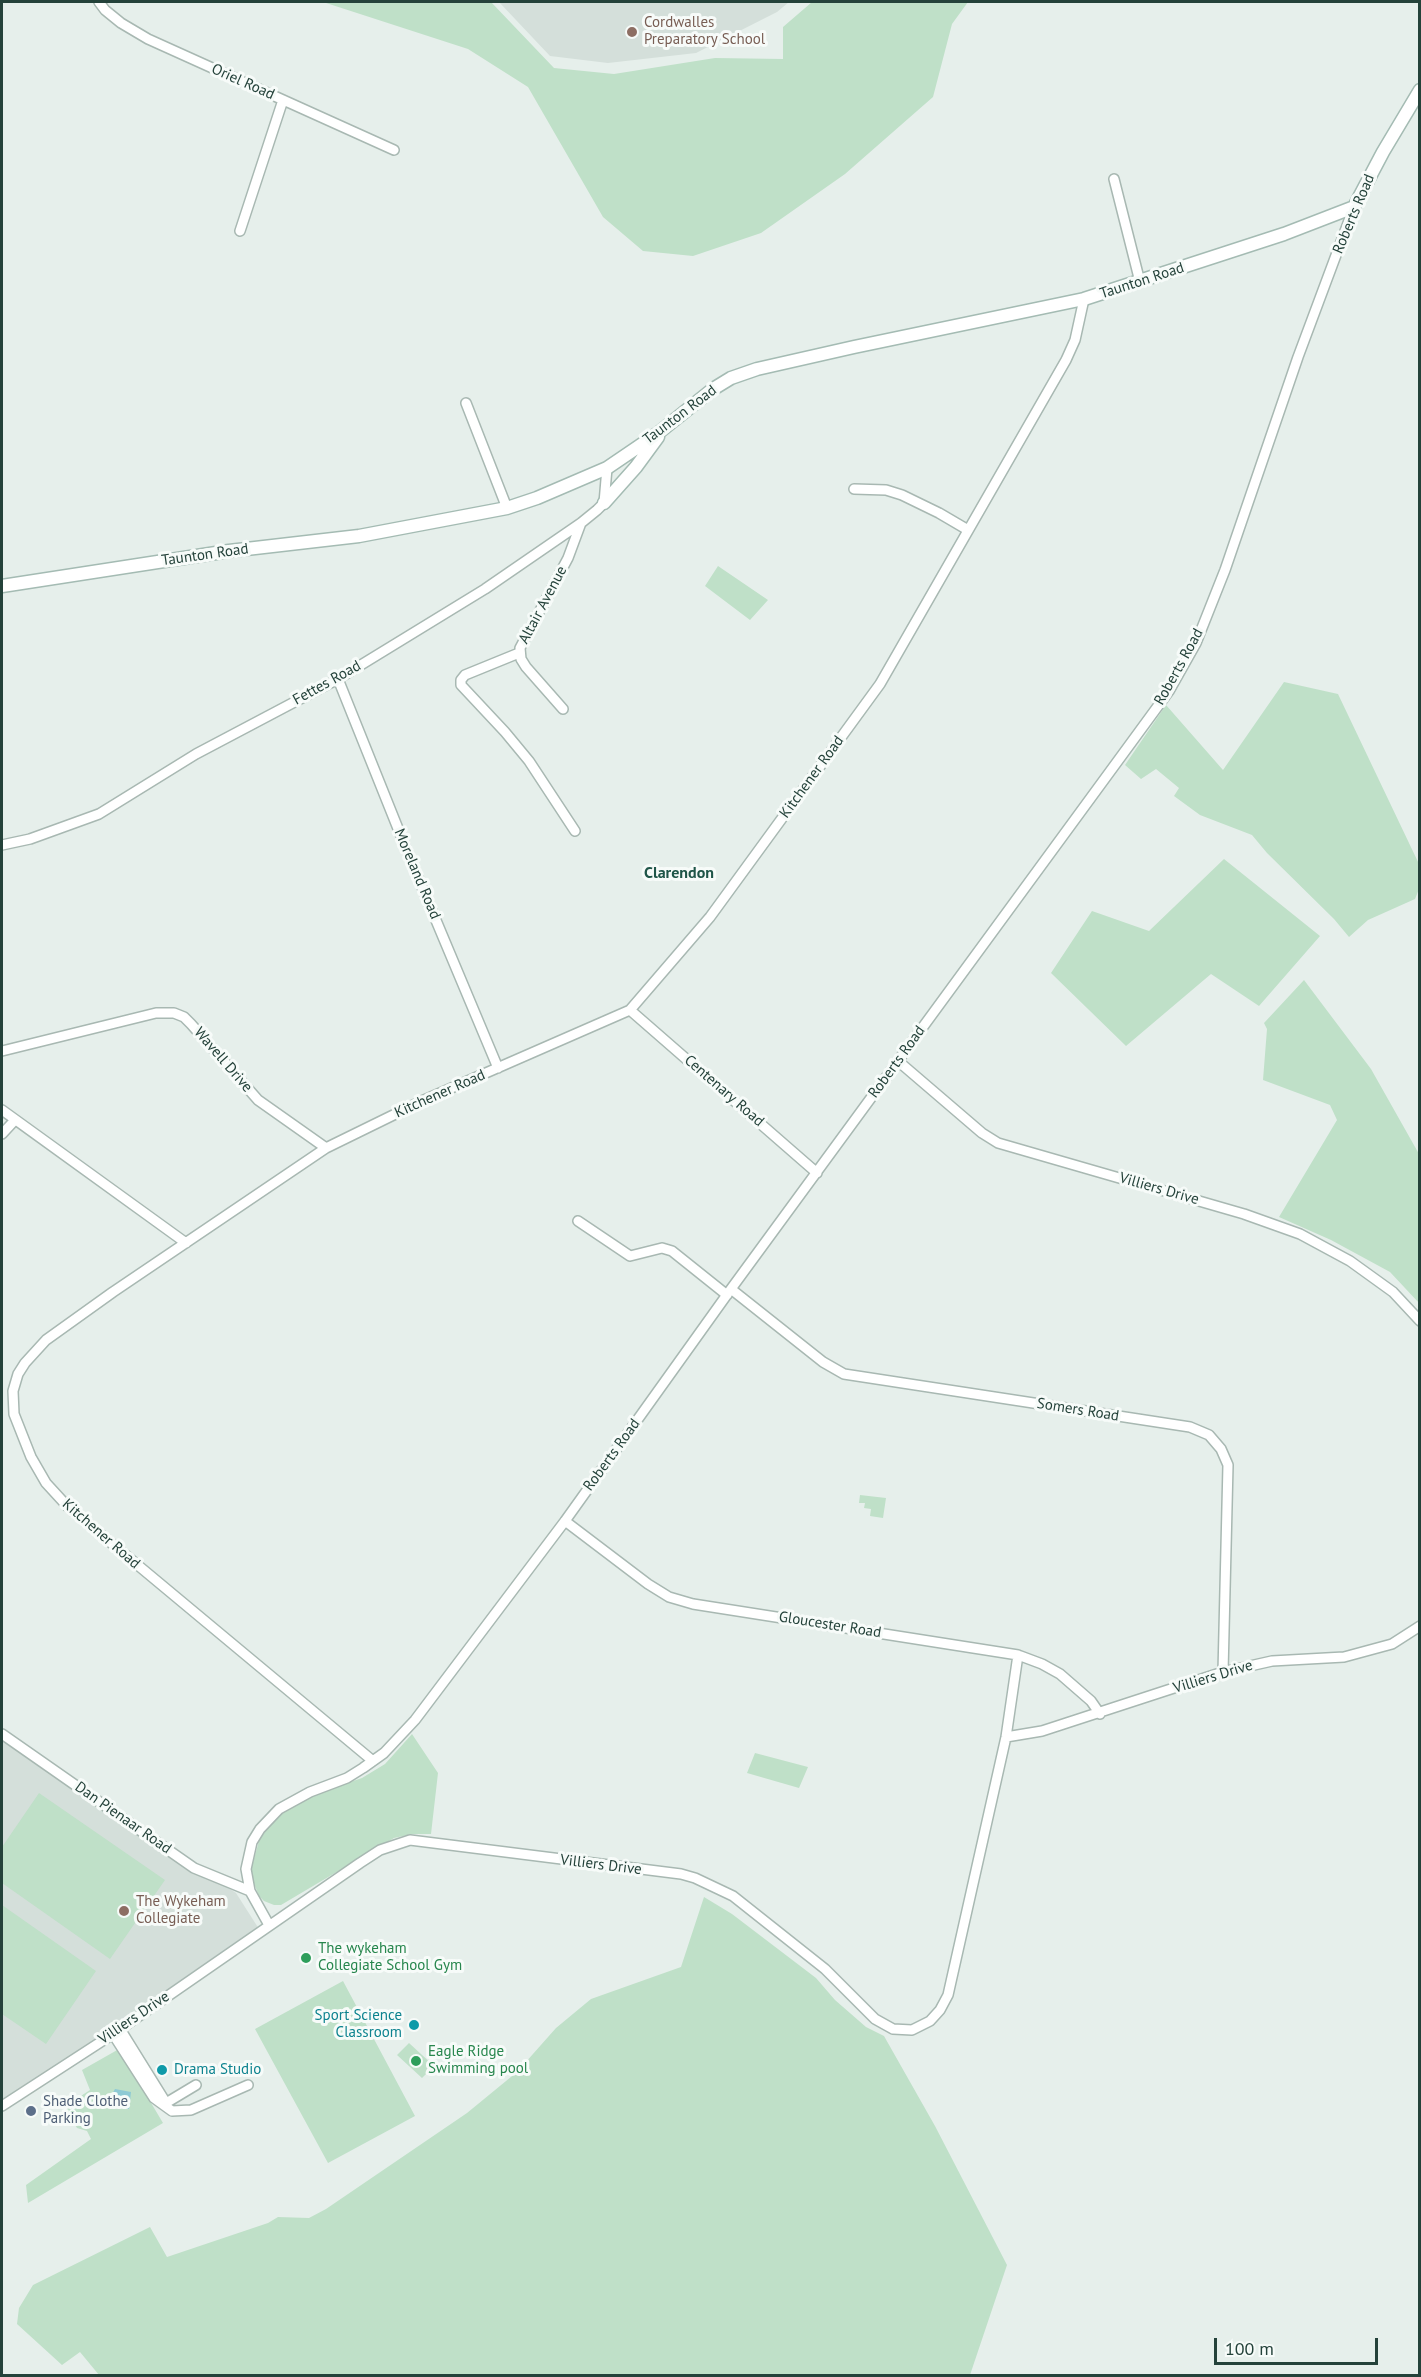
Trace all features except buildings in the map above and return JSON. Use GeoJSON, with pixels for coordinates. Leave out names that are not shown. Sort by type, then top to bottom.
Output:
{"type":"FeatureCollection","features":[{"type":"Feature","properties":{"kind":"street","name":"Oriel Road"},"geometry":{"type":"LineString","coordinates":[[99,2],[121,23],[148,39],[394,150]]}},
{"type":"Feature","properties":{"kind":"street","name":"Roberts Road"},"geometry":{"type":"LineString","coordinates":[[269,1925],[250,1892],[246,1869],[252,1842],[268,1818],[279,1809],[310,1792],[347,1778],[374,1761],[415,1720],[565,1521],[729,1292],[1169,691],[1196,643],[1225,570],[1298,357],[1354,207],[1419,90]]}},
{"type":"Feature","properties":{"kind":"street"},"geometry":{"type":"LineString","coordinates":[[240,231],[283,100]]}},
{"type":"Feature","properties":{"kind":"street"},"geometry":{"type":"LineString","coordinates":[[1114,179],[1140,282]]}},
{"type":"Feature","properties":{"kind":"street","name":"Taunton Road"},"geometry":{"type":"LineString","coordinates":[[2,586],[218,553],[359,536],[507,508],[578,482],[607,468],[731,378],[757,369],[1084,300],[1284,234],[1354,207]]}},
{"type":"Feature","properties":{"kind":"street","name":"Kitchener Road"},"geometry":{"type":"LineString","coordinates":[[374,1761],[68,1508],[46,1483],[31,1457],[14,1414],[13,1391],[18,1374],[46,1340],[326,1148],[424,1100],[630,1010],[710,917],[874,692],[907,640],[1066,360],[1075,340],[1084,300]]}},
{"type":"Feature","properties":{"kind":"street"},"geometry":{"type":"LineString","coordinates":[[466,403],[507,508]]}},
{"type":"Feature","properties":{"kind":"street"},"geometry":{"type":"LineString","coordinates":[[604,502],[636,467],[663,429]]}},
{"type":"Feature","properties":{"kind":"street"},"geometry":{"type":"LineString","coordinates":[[604,502],[607,468]]}},
{"type":"Feature","properties":{"kind":"street"},"geometry":{"type":"LineString","coordinates":[[854,489],[886,490],[902,495],[968,530]]}},
{"type":"Feature","properties":{"kind":"street","name":"Fettes Road"},"geometry":{"type":"LineString","coordinates":[[2,845],[39,836],[99,814],[196,754],[338,679],[485,589],[581,524],[604,502]]}},
{"type":"Feature","properties":{"kind":"street","name":"Altair Avenue"},"geometry":{"type":"LineString","coordinates":[[563,709],[526,667],[519,653],[523,641],[568,558],[581,524]]}},
{"type":"Feature","properties":{"kind":"street"},"geometry":{"type":"LineString","coordinates":[[519,653],[465,675],[461,680],[461,685],[523,754],[575,831]]}},
{"type":"Feature","properties":{"kind":"street","name":"Moreland Road"},"geometry":{"type":"LineString","coordinates":[[338,679],[498,1068]]}},
{"type":"Feature","properties":{"kind":"street","name":"Centenary Road"},"geometry":{"type":"LineString","coordinates":[[630,1010],[817,1173]]}},
{"type":"Feature","properties":{"kind":"street","name":"Wavell Drive"},"geometry":{"type":"LineString","coordinates":[[2,1051],[156,1013],[174,1013],[184,1017],[191,1024],[258,1100],[326,1148]]}},
{"type":"Feature","properties":{"kind":"street","name":"Villiers Drive"},"geometry":{"type":"LineString","coordinates":[[898,1061],[982,1133],[998,1143],[1244,1214],[1300,1234],[1350,1261],[1393,1292],[1419,1321]]}},
{"type":"Feature","properties":{"kind":"street"},"geometry":{"type":"LineString","coordinates":[[2,1110],[186,1243]]}},
{"type":"Feature","properties":{"kind":"street"},"geometry":{"type":"LineString","coordinates":[[2,1134],[15,1120]]}},
{"type":"Feature","properties":{"kind":"street","name":"Somers Road"},"geometry":{"type":"LineString","coordinates":[[578,1221],[630,1256],[662,1248],[672,1251],[823,1362],[844,1374],[1190,1427],[1209,1435],[1221,1449],[1228,1465],[1223,1672]]}},
{"type":"Feature","properties":{"kind":"street","name":"Gloucester Road"},"geometry":{"type":"LineString","coordinates":[[565,1521],[648,1584],[669,1597],[704,1606],[1018,1655],[1060,1674],[1091,1701],[1100,1714]]}},
{"type":"Feature","properties":{"kind":"street","name":"Villiers Drive"},"geometry":{"type":"LineString","coordinates":[[1006,1737],[1042,1731],[1100,1714],[1223,1672],[1272,1661],[1344,1657],[1392,1644],[1419,1626]]}},
{"type":"Feature","properties":{"kind":"street","name":"Villiers Drive"},"geometry":{"type":"LineString","coordinates":[[2,2106],[370,1857],[394,1844],[410,1840],[681,1874],[733,1896],[825,1969],[874,2019],[893,2029],[912,2030],[930,2021],[940,2010],[948,1995],[1006,1737],[1018,1655]]}},
{"type":"Feature","properties":{"kind":"street","name":"Dan Pienaar Road"},"geometry":{"type":"LineString","coordinates":[[2,1734],[194,1868],[250,1892]]}},
{"type":"Feature","properties":{"kind":"street"},"geometry":{"type":"LineString","coordinates":[[116,2031],[154,2098],[172,2111],[191,2110],[248,2085]]}},
{"type":"Feature","properties":{"kind":"street"},"geometry":{"type":"LineString","coordinates":[[116,2031],[166,2103],[196,2085]]}},
{"type":"Feature","properties":{"kind":"shaded area","name":"Cordwalles Preparatory School"},"geometry":{"type":"Polygon","coordinates":[[[499,2],[789,2],[777,12],[696,53],[608,63],[550,56],[499,2]]]}},
{"type":"Feature","properties":{"kind":"shaded area","name":"The Wykeham Collegiate"},"geometry":{"type":"Polygon","coordinates":[[[2,1738],[236,1893],[259,1929],[249,1938],[2,2104],[2,1738]]]}},
{"type":"Feature","properties":{"kind":"green space"},"geometry":{"type":"Polygon","coordinates":[[[323,2],[491,2],[554,68],[614,74],[715,58],[783,59],[783,27],[812,2],[968,2],[952,24],[933,97],[845,174],[761,233],[693,256],[643,251],[603,217],[528,87],[468,49],[323,2]]]}},
{"type":"Feature","properties":{"kind":"green space"},"geometry":{"type":"Polygon","coordinates":[[[718,566],[768,600],[750,620],[705,586],[718,566]]]}},
{"type":"Feature","properties":{"kind":"green space"},"geometry":{"type":"Polygon","coordinates":[[[1284,682],[1338,694],[1419,864],[1419,889],[1415,899],[1368,920],[1349,937],[1252,835],[1200,815],[1174,796],[1179,788],[1156,769],[1141,779],[1125,765],[1166,705],[1223,770],[1284,682]]]}},
{"type":"Feature","properties":{"kind":"green space"},"geometry":{"type":"Polygon","coordinates":[[[1224,859],[1320,936],[1259,1006],[1211,974],[1126,1046],[1051,973],[1092,911],[1149,931],[1224,859]]]}},
{"type":"Feature","properties":{"kind":"green space"},"geometry":{"type":"Polygon","coordinates":[[[1304,980],[1371,1069],[1419,1154],[1419,1303],[1390,1272],[1331,1240],[1279,1217],[1337,1120],[1330,1105],[1263,1080],[1267,1029],[1264,1023],[1304,980]]]}},
{"type":"Feature","properties":{"kind":"green space"},"geometry":{"type":"Polygon","coordinates":[[[860,1495],[886,1498],[883,1518],[870,1516],[871,1509],[864,1508],[865,1503],[859,1503],[860,1495]]]}},
{"type":"Feature","properties":{"kind":"green space"},"geometry":{"type":"Polygon","coordinates":[[[412,1734],[438,1773],[431,1834],[412,1834],[394,1838],[281,1905],[264,1901],[259,1896],[251,1876],[252,1866],[259,1841],[275,1817],[315,1794],[362,1778],[385,1764],[412,1734]]]}},
{"type":"Feature","properties":{"kind":"green space"},"geometry":{"type":"Polygon","coordinates":[[[755,1753],[808,1767],[799,1788],[747,1773],[755,1753]]]}},
{"type":"Feature","properties":{"kind":"green space"},"geometry":{"type":"Polygon","coordinates":[[[39,1793],[165,1880],[110,1959],[2,1883],[2,1847],[39,1793]]]}},
{"type":"Feature","properties":{"kind":"green space"},"geometry":{"type":"Polygon","coordinates":[[[704,1897],[732,1914],[816,1978],[835,2000],[866,2027],[884,2036],[935,2126],[1007,2265],[970,2375],[99,2375],[80,2352],[62,2365],[17,2324],[19,2308],[33,2285],[150,2227],[167,2257],[268,2223],[278,2217],[309,2218],[326,2209],[467,2113],[517,2072],[556,2028],[591,1999],[681,1967],[704,1897]]]}},
{"type":"Feature","properties":{"kind":"green space"},"geometry":{"type":"Polygon","coordinates":[[[2,1905],[96,1971],[46,2044],[2,2014],[2,1905]]]}},
{"type":"Feature","properties":{"kind":"green space"},"geometry":{"type":"Polygon","coordinates":[[[343,1981],[415,2116],[328,2163],[255,2029],[343,1981]]]}},
{"type":"Feature","properties":{"kind":"green space","name":"Eagle Ridge Swimming pool"},"geometry":{"type":"Polygon","coordinates":[[[409,2043],[434,2066],[422,2078],[397,2055],[409,2043]]]}},
{"type":"Feature","properties":{"kind":"green space"},"geometry":{"type":"Polygon","coordinates":[[[119,2049],[163,2123],[28,2203],[26,2185],[91,2139],[87,2131],[77,2128],[64,2107],[90,2090],[82,2070],[119,2049]]]}},
{"type":"Feature","properties":{"kind":"water"},"geometry":{"type":"Polygon","coordinates":[[[115,2089],[131,2092],[129,2109],[115,2106],[110,2098],[115,2089]]]}},
{"type":"Feature","properties":{"kind":"place","name":"Cordwalles Preparatory School"},"geometry":{"type":"Point","coordinates":[632,32]}},
{"type":"Feature","properties":{"kind":"place","name":"The Wykeham Collegiate"},"geometry":{"type":"Point","coordinates":[124,1911]}},
{"type":"Feature","properties":{"kind":"place","name":"The wykeham Collegiate School Gym"},"geometry":{"type":"Point","coordinates":[306,1958]}},
{"type":"Feature","properties":{"kind":"place","name":"Sport Science Classroom"},"geometry":{"type":"Point","coordinates":[414,2025]}},
{"type":"Feature","properties":{"kind":"place","name":"Eagle Ridge Swimming pool"},"geometry":{"type":"Point","coordinates":[416,2061]}},
{"type":"Feature","properties":{"kind":"place","name":"Drama Studio"},"geometry":{"type":"Point","coordinates":[162,2070]}},
{"type":"Feature","properties":{"kind":"place","name":"Shade Clothe Parking"},"geometry":{"type":"Point","coordinates":[31,2111]}},
{"type":"Feature","properties":{"kind":"district","name":"Clarendon"},"geometry":{"type":"Point","coordinates":[679,873]}}]}
